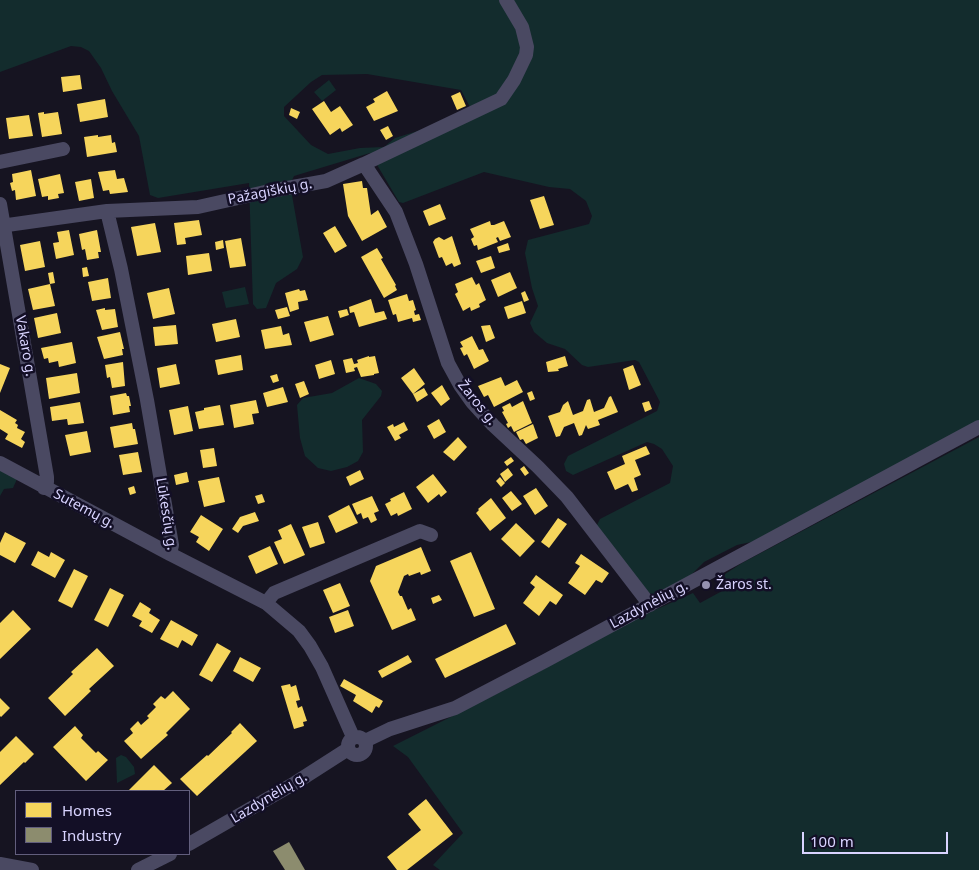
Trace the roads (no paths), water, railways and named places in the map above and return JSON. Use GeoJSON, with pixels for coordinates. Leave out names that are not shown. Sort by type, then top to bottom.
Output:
{"type":"FeatureCollection","features":[{"type":"Feature","properties":{"kind":"street","name":"Pažagiškių g."},"geometry":{"type":"LineString","coordinates":[[2,225],[107,210],[198,207],[326,181],[501,98],[514,80],[526,56],[527,47],[522,27],[506,0]]}},
{"type":"Feature","properties":{"kind":"street"},"geometry":{"type":"LineString","coordinates":[[0,162],[63,149]]}},
{"type":"Feature","properties":{"kind":"street","name":"Žaros g."},"geometry":{"type":"LineString","coordinates":[[364,164],[396,212],[416,264],[448,363],[460,385],[472,402],[488,419],[567,497],[650,604]]}},
{"type":"Feature","properties":{"kind":"street","name":"Vakaro g."},"geometry":{"type":"LineString","coordinates":[[0,204],[2,225],[47,476],[44,488]]}},
{"type":"Feature","properties":{"kind":"street","name":"Lūkesčių g."},"geometry":{"type":"LineString","coordinates":[[107,210],[121,269],[147,400],[172,545],[170,554],[266,604],[299,630],[322,667],[355,743]]}},
{"type":"Feature","properties":{"kind":"street","name":"Lazdynėlių g."},"geometry":{"type":"LineString","coordinates":[[190,843],[295,783],[355,743],[390,729],[455,708],[979,427]]}},
{"type":"Feature","properties":{"kind":"street","name":"Sutemų g."},"geometry":{"type":"LineString","coordinates":[[0,463],[170,554]]}},
{"type":"Feature","properties":{"kind":"street"},"geometry":{"type":"LineString","coordinates":[[266,604],[274,593],[420,531],[431,535]]}},
{"type":"Feature","properties":{"kind":"street"},"geometry":{"type":"LineString","coordinates":[[138,870],[168,855]]}},
{"type":"Feature","properties":{"kind":"street"},"geometry":{"type":"LineString","coordinates":[[0,864],[32,870]]}},
{"type":"Feature","properties":{"kind":"place","name":"Žaros st."},"geometry":{"type":"Point","coordinates":[706,585]}}]}
